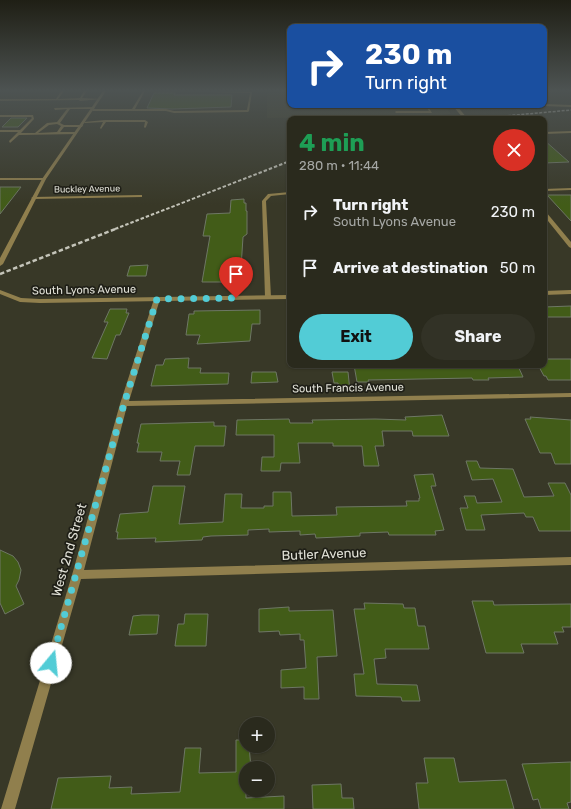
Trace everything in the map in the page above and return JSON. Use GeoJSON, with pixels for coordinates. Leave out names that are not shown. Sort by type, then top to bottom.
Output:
{"type":"FeatureCollection","features":[{"type":"Feature","properties":{"kind":"street"},"geometry":{"type":"LineString","coordinates":[[0,264],[44,179],[79,129]]}},
{"type":"Feature","properties":{"kind":"street"},"geometry":{"type":"LineString","coordinates":[[547,132],[571,132]]}},
{"type":"Feature","properties":{"kind":"street"},"geometry":{"type":"LineString","coordinates":[[0,179],[44,179]]}},
{"type":"Feature","properties":{"kind":"street"},"geometry":{"type":"LineString","coordinates":[[547,190],[571,189]]}},
{"type":"Feature","properties":{"kind":"street"},"geometry":{"type":"LineString","coordinates":[[268,297],[264,201],[270,195],[287,193]]}},
{"type":"Feature","properties":{"kind":"street","name":"Buckley Avenue"},"geometry":{"type":"LineString","coordinates":[[33,198],[140,196]]}},
{"type":"Feature","properties":{"kind":"street"},"geometry":{"type":"LineString","coordinates":[[547,217],[571,246]]}},
{"type":"Feature","properties":{"kind":"street","name":"South Lyons Avenue"},"geometry":{"type":"LineString","coordinates":[[0,292],[13,298],[28,301],[287,297]]}},
{"type":"Feature","properties":{"kind":"street"},"geometry":{"type":"LineString","coordinates":[[547,293],[571,292]]}},
{"type":"Feature","properties":{"kind":"street","name":"West 2nd Street"},"geometry":{"type":"LineString","coordinates":[[8,809],[77,575],[124,404],[157,299]]}},
{"type":"Feature","properties":{"kind":"street","name":"South Francis Avenue"},"geometry":{"type":"LineString","coordinates":[[124,404],[571,395]]}},
{"type":"Feature","properties":{"kind":"street","name":"Butler Avenue"},"geometry":{"type":"LineString","coordinates":[[77,575],[571,561]]}},
{"type":"Feature","properties":{"kind":"lane"},"geometry":{"type":"LineString","coordinates":[[10,142],[22,129]]}},
{"type":"Feature","properties":{"kind":"lane"},"geometry":{"type":"LineString","coordinates":[[36,133],[42,129]]}},
{"type":"Feature","properties":{"kind":"lane"},"geometry":{"type":"LineString","coordinates":[[58,133],[61,129]]}},
{"type":"Feature","properties":{"kind":"lane"},"geometry":{"type":"LineString","coordinates":[[0,131],[76,133]]}},
{"type":"Feature","properties":{"kind":"building"},"geometry":{"type":"Polygon","coordinates":[[[547,143],[569,162],[547,163],[547,143]]]}},
{"type":"Feature","properties":{"kind":"building"},"geometry":{"type":"Polygon","coordinates":[[[0,187],[21,187],[0,214],[0,187]]]}},
{"type":"Feature","properties":{"kind":"building"},"geometry":{"type":"Polygon","coordinates":[[[547,195],[571,195],[571,221],[547,195]]]}},
{"type":"Feature","properties":{"kind":"building"},"geometry":{"type":"Polygon","coordinates":[[[244,199],[247,211],[247,234],[243,237],[241,268],[245,268],[244,282],[202,282],[210,236],[203,236],[207,214],[230,213],[231,200],[244,199]]]}},
{"type":"Feature","properties":{"kind":"building"},"geometry":{"type":"Polygon","coordinates":[[[148,265],[146,276],[127,276],[130,266],[148,265]]]}},
{"type":"Feature","properties":{"kind":"building"},"geometry":{"type":"Polygon","coordinates":[[[571,306],[571,317],[547,317],[547,307],[571,306]]]}},
{"type":"Feature","properties":{"kind":"building"},"geometry":{"type":"Polygon","coordinates":[[[110,309],[127,309],[126,313],[129,313],[120,335],[116,335],[107,359],[92,358],[108,322],[104,322],[110,309]]]}},
{"type":"Feature","properties":{"kind":"building"},"geometry":{"type":"Polygon","coordinates":[[[260,310],[260,324],[252,324],[250,341],[197,344],[200,335],[186,335],[189,314],[194,314],[194,311],[260,310]]]}},
{"type":"Feature","properties":{"kind":"building"},"geometry":{"type":"Polygon","coordinates":[[[189,358],[188,368],[201,368],[200,373],[229,373],[228,384],[151,386],[156,365],[163,365],[165,359],[189,358]]]}},
{"type":"Feature","properties":{"kind":"building"},"geometry":{"type":"Polygon","coordinates":[[[547,359],[571,359],[571,380],[548,380],[546,376],[544,376],[540,368],[547,368],[547,359]]]}},
{"type":"Feature","properties":{"kind":"building"},"geometry":{"type":"Polygon","coordinates":[[[355,368],[519,368],[523,377],[488,378],[489,380],[473,380],[472,378],[368,380],[369,382],[357,382],[355,368]]]}},
{"type":"Feature","properties":{"kind":"building"},"geometry":{"type":"Polygon","coordinates":[[[252,372],[276,372],[278,382],[251,383],[252,372]]]}},
{"type":"Feature","properties":{"kind":"building"},"geometry":{"type":"Polygon","coordinates":[[[332,372],[348,372],[350,391],[339,391],[338,383],[334,383],[332,372]]]}},
{"type":"Feature","properties":{"kind":"building"},"geometry":{"type":"Polygon","coordinates":[[[442,415],[449,436],[413,436],[412,431],[382,431],[384,446],[375,446],[379,466],[364,466],[362,446],[333,446],[333,443],[298,443],[300,463],[281,463],[280,471],[261,471],[262,457],[274,457],[274,435],[236,435],[237,420],[289,419],[290,423],[313,423],[312,420],[406,420],[405,417],[442,415]]]}},
{"type":"Feature","properties":{"kind":"building"},"geometry":{"type":"Polygon","coordinates":[[[530,417],[571,420],[571,464],[555,464],[551,453],[540,453],[525,419],[531,419],[530,417]]]}},
{"type":"Feature","properties":{"kind":"building"},"geometry":{"type":"Polygon","coordinates":[[[214,422],[214,426],[226,426],[224,446],[195,446],[190,475],[177,475],[180,461],[160,461],[162,452],[137,452],[139,443],[137,443],[141,424],[214,422]]]}},
{"type":"Feature","properties":{"kind":"building"},"geometry":{"type":"Polygon","coordinates":[[[466,461],[477,461],[480,468],[513,469],[524,497],[554,496],[548,483],[565,483],[571,495],[571,531],[539,531],[533,517],[526,517],[524,513],[481,515],[485,530],[466,530],[460,508],[468,508],[464,496],[475,496],[477,503],[502,502],[493,479],[472,480],[466,461]]]}},
{"type":"Feature","properties":{"kind":"building"},"geometry":{"type":"Polygon","coordinates":[[[433,474],[436,486],[431,486],[444,530],[435,531],[436,535],[389,535],[388,532],[360,533],[360,536],[316,538],[315,534],[300,535],[300,531],[269,532],[269,529],[248,530],[248,535],[203,537],[202,540],[155,542],[156,538],[117,539],[118,532],[116,532],[120,514],[148,512],[153,486],[185,486],[179,524],[223,522],[225,494],[242,494],[241,508],[264,508],[264,506],[273,506],[273,492],[291,492],[292,516],[337,515],[336,507],[407,506],[406,501],[419,501],[420,498],[414,475],[433,474]]]}},
{"type":"Feature","properties":{"kind":"building"},"geometry":{"type":"Polygon","coordinates":[[[0,550],[13,556],[18,562],[21,570],[16,586],[24,604],[5,614],[0,603],[0,550]]]}},
{"type":"Feature","properties":{"kind":"building"},"geometry":{"type":"Polygon","coordinates":[[[472,601],[493,601],[494,605],[571,604],[571,627],[562,627],[564,632],[554,632],[558,644],[521,644],[524,653],[486,653],[472,601]]]}},
{"type":"Feature","properties":{"kind":"building"},"geometry":{"type":"Polygon","coordinates":[[[364,603],[403,604],[404,608],[415,608],[418,626],[425,626],[429,649],[385,649],[386,658],[374,659],[377,684],[417,685],[420,701],[402,701],[401,697],[356,696],[354,674],[364,674],[354,609],[365,609],[364,603]]]}},
{"type":"Feature","properties":{"kind":"building"},"geometry":{"type":"Polygon","coordinates":[[[289,607],[289,611],[333,610],[337,656],[317,657],[319,699],[304,699],[304,687],[281,688],[281,670],[306,668],[304,640],[300,640],[300,634],[280,635],[279,631],[259,632],[259,609],[289,607]]]}},
{"type":"Feature","properties":{"kind":"building"},"geometry":{"type":"Polygon","coordinates":[[[185,614],[208,614],[206,646],[175,646],[178,624],[184,624],[185,614]]]}},
{"type":"Feature","properties":{"kind":"building"},"geometry":{"type":"Polygon","coordinates":[[[159,615],[157,634],[129,635],[133,616],[159,615]]]}},
{"type":"Feature","properties":{"kind":"building"},"geometry":{"type":"Polygon","coordinates":[[[236,740],[239,740],[239,753],[250,753],[250,761],[239,761],[239,797],[284,796],[284,809],[51,809],[58,778],[111,776],[109,788],[132,787],[131,794],[180,792],[185,748],[201,748],[199,773],[236,772],[236,740]]]}},
{"type":"Feature","properties":{"kind":"building"},"geometry":{"type":"Polygon","coordinates":[[[424,758],[454,758],[459,782],[506,780],[514,809],[419,809],[416,783],[428,783],[424,758]]]}},
{"type":"Feature","properties":{"kind":"building"},"geometry":{"type":"Polygon","coordinates":[[[571,762],[571,802],[567,803],[569,809],[541,809],[538,799],[533,800],[522,764],[571,762]]]}},
{"type":"Feature","properties":{"kind":"building"},"geometry":{"type":"Polygon","coordinates":[[[341,784],[342,798],[353,798],[354,809],[313,809],[312,785],[341,784]]]}},
{"type":"Feature","properties":{"kind":"railway"},"geometry":{"type":"LineString","coordinates":[[115,229],[287,162]]}},
{"type":"Feature","properties":{"kind":"railway"},"geometry":{"type":"LineString","coordinates":[[0,274],[118,228]]}},
{"type":"Feature","properties":{"kind":"route"},"geometry":{"type":"LineString","coordinates":[[51,663],[124,404],[157,299],[236,298]]}}]}
